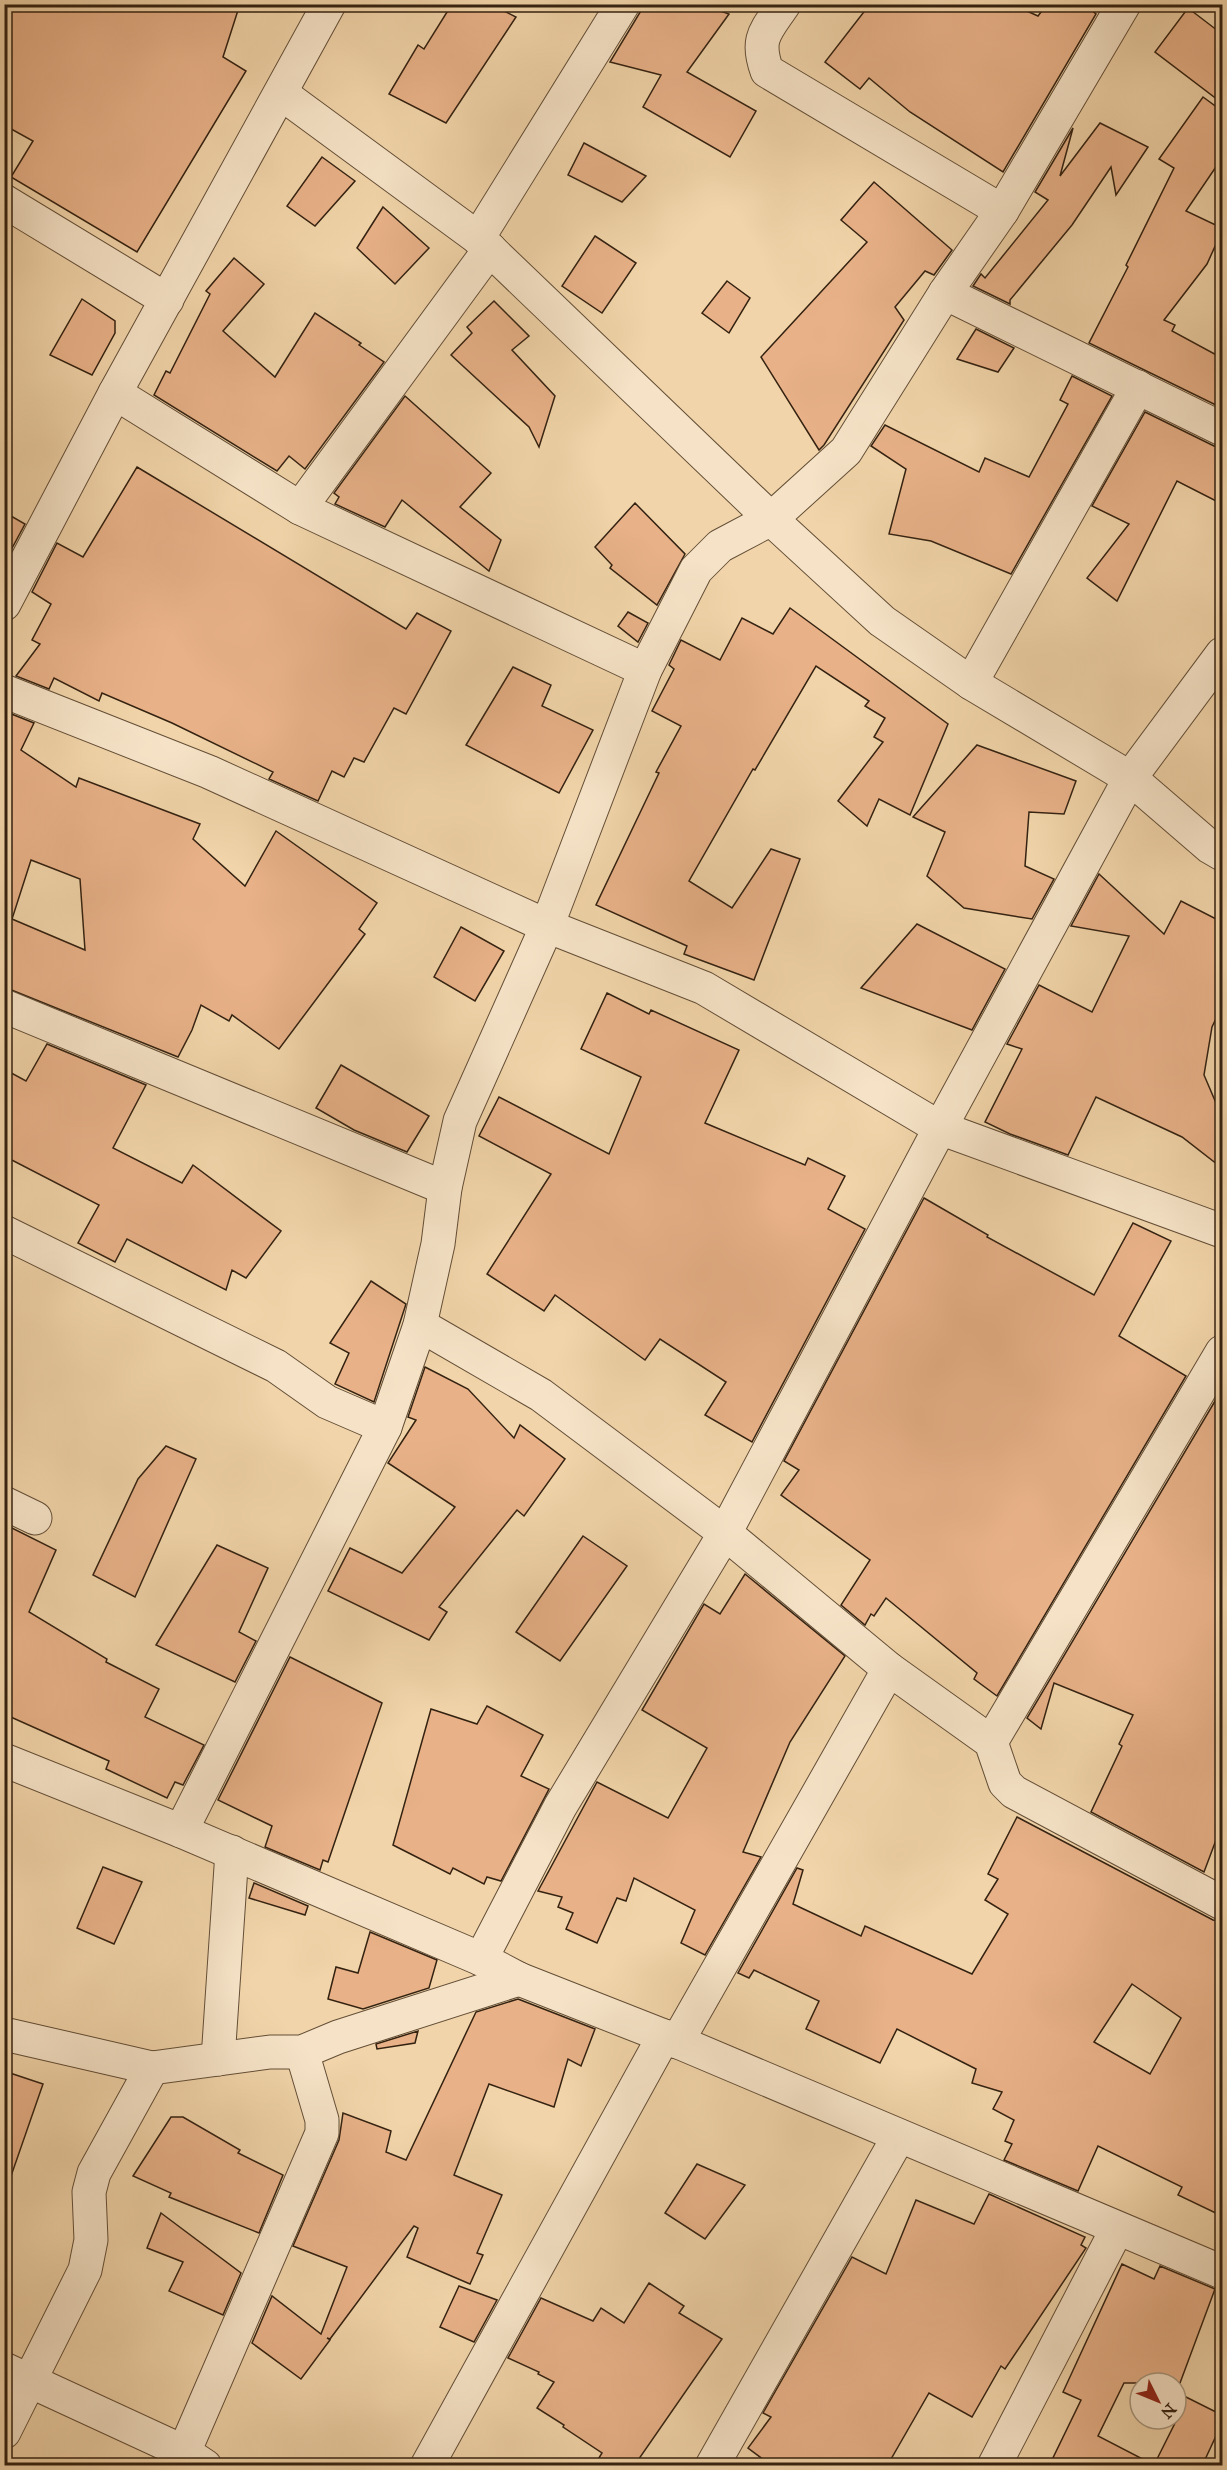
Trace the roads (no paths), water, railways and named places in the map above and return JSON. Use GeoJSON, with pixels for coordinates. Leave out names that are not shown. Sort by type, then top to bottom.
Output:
{"type":"FeatureCollection","features":[{"type":"Feature","properties":{"kind":"street"},"geometry":{"type":"LineString","coordinates":[[4,604],[115,393],[330,4]]}},
{"type":"Feature","properties":{"kind":"street"},"geometry":{"type":"LineString","coordinates":[[300,508],[484,244],[623,4]]}},
{"type":"Feature","properties":{"kind":"street"},"geometry":{"type":"LineString","coordinates":[[784,4],[763,37],[761,54],[767,71],[1002,211]]}},
{"type":"Feature","properties":{"kind":"street"},"geometry":{"type":"LineString","coordinates":[[181,1831],[385,1427],[420,1325],[438,1244],[445,1188],[460,1121],[547,926],[645,670],[696,570],[720,546],[771,519],[846,451],[945,293],[1002,211],[1124,4]]}},
{"type":"Feature","properties":{"kind":"street"},"geometry":{"type":"LineString","coordinates":[[282,94],[484,244],[771,519],[882,621],[971,684],[1130,778],[1218,847]]}},
{"type":"Feature","properties":{"kind":"street"},"geometry":{"type":"LineString","coordinates":[[4,201],[167,300]]}},
{"type":"Feature","properties":{"kind":"street"},"geometry":{"type":"LineString","coordinates":[[945,293],[1222,429]]}},
{"type":"Feature","properties":{"kind":"street"},"geometry":{"type":"LineString","coordinates":[[971,684],[1138,387]]}},
{"type":"Feature","properties":{"kind":"street"},"geometry":{"type":"LineString","coordinates":[[115,393],[300,508],[645,670]]}},
{"type":"Feature","properties":{"kind":"street"},"geometry":{"type":"LineString","coordinates":[[481,1959],[560,1807],[725,1533],[940,1128],[1130,778],[1222,654]]}},
{"type":"Feature","properties":{"kind":"street"},"geometry":{"type":"LineString","coordinates":[[4,691],[209,772],[547,926],[704,988],[940,1128],[1222,1231]]}},
{"type":"Feature","properties":{"kind":"street"},"geometry":{"type":"LineString","coordinates":[[4,1006],[445,1188]]}},
{"type":"Feature","properties":{"kind":"street"},"geometry":{"type":"LineString","coordinates":[[4,1232],[276,1366],[327,1402],[385,1427]]}},
{"type":"Feature","properties":{"kind":"street"},"geometry":{"type":"LineString","coordinates":[[420,1325],[541,1395],[725,1533],[889,1669],[991,1742],[1005,1783],[1014,1792],[1222,1903]]}},
{"type":"Feature","properties":{"kind":"street"},"geometry":{"type":"LineString","coordinates":[[991,1742],[1222,1352]]}},
{"type":"Feature","properties":{"kind":"street"},"geometry":{"type":"LineString","coordinates":[[4,1503],[35,1518]]}},
{"type":"Feature","properties":{"kind":"street"},"geometry":{"type":"LineString","coordinates":[[427,2466],[670,2039],[889,1669]]}},
{"type":"Feature","properties":{"kind":"street"},"geometry":{"type":"LineString","coordinates":[[4,1760],[232,1852],[481,1959],[519,1979],[670,2039],[1222,2272]]}},
{"type":"Feature","properties":{"kind":"street"},"geometry":{"type":"LineString","coordinates":[[218,2059],[232,1852]]}},
{"type":"Feature","properties":{"kind":"street"},"geometry":{"type":"LineString","coordinates":[[4,2034],[152,2068],[270,2052],[302,2052],[338,2037],[519,1979]]}},
{"type":"Feature","properties":{"kind":"street"},"geometry":{"type":"LineString","coordinates":[[18,2375],[189,2461],[322,2133],[321,2120],[302,2052]]}},
{"type":"Feature","properties":{"kind":"street"},"geometry":{"type":"LineString","coordinates":[[4,2432],[18,2375],[85,2270],[91,2240],[89,2192],[94,2173],[152,2068]]}},
{"type":"Feature","properties":{"kind":"street"},"geometry":{"type":"LineString","coordinates":[[712,2466],[899,2136]]}},
{"type":"Feature","properties":{"kind":"street"},"geometry":{"type":"LineString","coordinates":[[994,2466],[1117,2229]]}}]}
